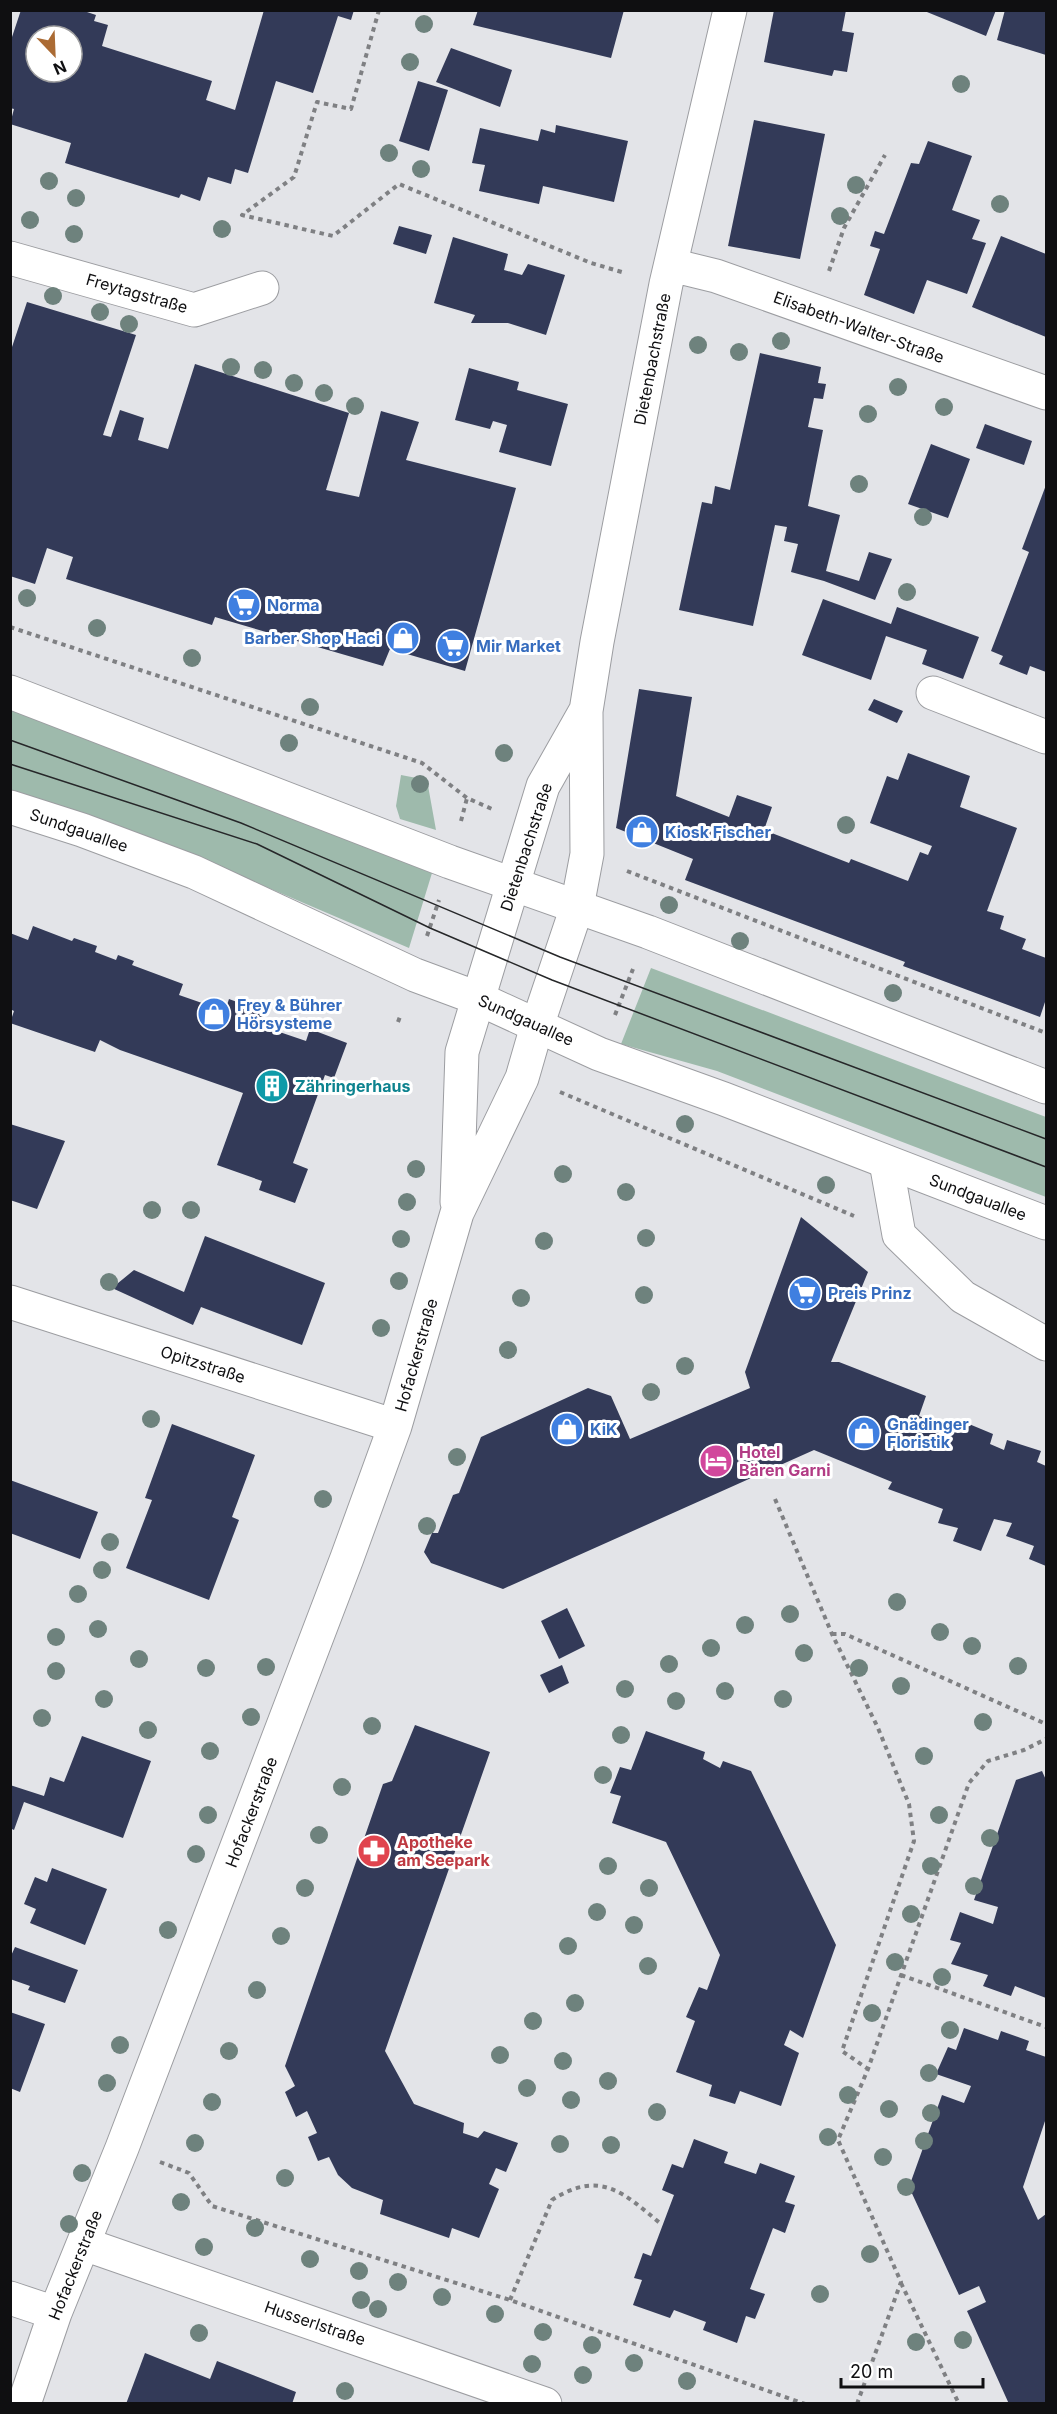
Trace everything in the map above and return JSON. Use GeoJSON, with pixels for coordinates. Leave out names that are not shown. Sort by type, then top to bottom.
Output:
{"type":"FeatureCollection","features":[{"type":"Feature","properties":{"kind":"street","name":"Dietenbachstraße"},"geometry":{"type":"LineString","coordinates":[[552,980],[577,908],[587,854],[586,711],[668,275],[730,10]]}},
{"type":"Feature","properties":{"kind":"street","name":"Freytagstraße"},"geometry":{"type":"LineString","coordinates":[[10,258],[194,310],[262,288]]}},
{"type":"Feature","properties":{"kind":"street","name":"Elisabeth-Walter-Straße"},"geometry":{"type":"LineString","coordinates":[[668,275],[716,276],[1047,393]]}},
{"type":"Feature","properties":{"kind":"street"},"geometry":{"type":"LineString","coordinates":[[10,692],[450,862],[648,932],[1047,1087]]}},
{"type":"Feature","properties":{"kind":"street"},"geometry":{"type":"LineString","coordinates":[[933,693],[1047,737]]}},
{"type":"Feature","properties":{"kind":"street","name":"Dietenbachstraße"},"geometry":{"type":"LineString","coordinates":[[492,955],[543,786],[586,711]]}},
{"type":"Feature","properties":{"kind":"street","name":"Sundgauallee"},"geometry":{"type":"LineString","coordinates":[[10,807],[82,830],[194,872],[415,975],[477,998],[599,1053],[1047,1223]]}},
{"type":"Feature","properties":{"kind":"street","name":"Hofackerstraße"},"geometry":{"type":"LineString","coordinates":[[457,1213],[462,1052],[492,955]]}},
{"type":"Feature","properties":{"kind":"street","name":"Hofackerstraße"},"geometry":{"type":"LineString","coordinates":[[24,2403],[56,2313],[123,2148],[395,1426],[457,1213],[522,1078],[552,980]]}},
{"type":"Feature","properties":{"kind":"street"},"geometry":{"type":"LineString","coordinates":[[886,1162],[899,1234],[963,1297],[1047,1344]]}},
{"type":"Feature","properties":{"kind":"street","name":"Opitzstraße"},"geometry":{"type":"LineString","coordinates":[[10,1302],[395,1426]]}},
{"type":"Feature","properties":{"kind":"street","name":"Husserlstraße"},"geometry":{"type":"LineString","coordinates":[[84,2244],[545,2403]]}},
{"type":"Feature","properties":{"kind":"street"},"geometry":{"type":"LineString","coordinates":[[10,2298],[56,2313]]}},
{"type":"Feature","properties":{"kind":"path"},"geometry":{"type":"LineString","coordinates":[[379,10],[351,109],[317,102],[294,177],[242,215],[333,236],[399,184],[591,263],[668,275]]}},
{"type":"Feature","properties":{"kind":"path"},"geometry":{"type":"LineString","coordinates":[[814,312],[844,228],[885,155]]}},
{"type":"Feature","properties":{"kind":"path"},"geometry":{"type":"LineString","coordinates":[[10,627],[422,763],[467,798],[450,862],[398,1022]]}},
{"type":"Feature","properties":{"kind":"path"},"geometry":{"type":"LineString","coordinates":[[587,854],[666,888],[1047,1033]]}},
{"type":"Feature","properties":{"kind":"path"},"geometry":{"type":"LineString","coordinates":[[585,1102],[599,1053],[648,932]]}},
{"type":"Feature","properties":{"kind":"path"},"geometry":{"type":"LineString","coordinates":[[522,1078],[585,1102],[899,1234]]}},
{"type":"Feature","properties":{"kind":"path"},"geometry":{"type":"LineString","coordinates":[[776,1499],[832,1634],[878,1728],[909,1804],[914,1841],[842,2051],[868,2069]]}},
{"type":"Feature","properties":{"kind":"path"},"geometry":{"type":"LineString","coordinates":[[832,1634],[845,1634],[1047,1724]]}},
{"type":"Feature","properties":{"kind":"path"},"geometry":{"type":"LineString","coordinates":[[959,2403],[901,2282],[838,2140],[868,2069],[969,1783],[988,1761],[1047,1740]]}},
{"type":"Feature","properties":{"kind":"path"},"geometry":{"type":"LineString","coordinates":[[901,1975],[1047,2027]]}},
{"type":"Feature","properties":{"kind":"path"},"geometry":{"type":"LineString","coordinates":[[123,2148],[189,2173],[212,2206],[510,2300],[804,2403]]}},
{"type":"Feature","properties":{"kind":"path"},"geometry":{"type":"LineString","coordinates":[[510,2300],[552,2200],[563,2193],[584,2185],[607,2188],[624,2194],[661,2224]]}},
{"type":"Feature","properties":{"kind":"path"},"geometry":{"type":"LineString","coordinates":[[857,2403],[901,2282]]}},
{"type":"Feature","properties":{"kind":"green space"},"geometry":{"type":"Polygon","coordinates":[[[11,709],[432,873],[409,948],[173,847],[11,791],[11,709]]]}},
{"type":"Feature","properties":{"kind":"green space"},"geometry":{"type":"Polygon","coordinates":[[[401,775],[427,780],[436,830],[400,819],[396,806],[401,775]]]}},
{"type":"Feature","properties":{"kind":"green space"},"geometry":{"type":"Polygon","coordinates":[[[651,968],[1046,1117],[1046,1197],[717,1071],[621,1044],[651,968]]]}},
{"type":"Feature","properties":{"kind":"building"},"geometry":{"type":"Polygon","coordinates":[[[21,10],[81,10],[96,15],[94,21],[108,25],[102,46],[212,81],[206,100],[235,110],[264,10],[354,10],[351,20],[338,16],[313,93],[276,81],[248,173],[235,169],[231,184],[208,177],[200,201],[181,194],[179,198],[65,163],[71,143],[10,124],[14,109],[10,108],[10,43],[21,10]]]}},
{"type":"Feature","properties":{"kind":"building"},"geometry":{"type":"Polygon","coordinates":[[[478,10],[624,10],[611,58],[473,25],[478,10]]]}},
{"type":"Feature","properties":{"kind":"building"},"geometry":{"type":"Polygon","coordinates":[[[774,10],[846,10],[842,31],[854,33],[847,72],[834,70],[832,76],[764,62],[774,10]]]}},
{"type":"Feature","properties":{"kind":"building"},"geometry":{"type":"Polygon","coordinates":[[[922,10],[996,10],[986,36],[922,10]]]}},
{"type":"Feature","properties":{"kind":"building"},"geometry":{"type":"Polygon","coordinates":[[[1005,10],[1046,10],[1046,55],[997,40],[1005,10]]]}},
{"type":"Feature","properties":{"kind":"building"},"geometry":{"type":"Polygon","coordinates":[[[451,48],[512,70],[500,107],[436,82],[451,48]]]}},
{"type":"Feature","properties":{"kind":"building"},"geometry":{"type":"Polygon","coordinates":[[[418,81],[448,90],[429,151],[399,141],[418,81]]]}},
{"type":"Feature","properties":{"kind":"building"},"geometry":{"type":"Polygon","coordinates":[[[754,120],[825,134],[800,259],[728,246],[754,120]]]}},
{"type":"Feature","properties":{"kind":"building"},"geometry":{"type":"Polygon","coordinates":[[[556,125],[628,141],[614,202],[543,186],[539,204],[479,191],[485,165],[472,163],[480,128],[538,141],[541,129],[555,133],[556,125]]]}},
{"type":"Feature","properties":{"kind":"building"},"geometry":{"type":"Polygon","coordinates":[[[928,141],[972,156],[952,210],[980,220],[972,239],[986,243],[967,294],[927,280],[914,314],[864,295],[880,249],[870,246],[875,231],[884,234],[911,163],[919,164],[928,141]]]}},
{"type":"Feature","properties":{"kind":"building"},"geometry":{"type":"Polygon","coordinates":[[[399,226],[432,235],[426,254],[393,244],[399,226]]]}},
{"type":"Feature","properties":{"kind":"building"},"geometry":{"type":"Polygon","coordinates":[[[1001,236],[1046,254],[1046,337],[972,307],[1001,236]]]}},
{"type":"Feature","properties":{"kind":"building"},"geometry":{"type":"Polygon","coordinates":[[[453,237],[508,254],[504,270],[522,275],[528,264],[565,275],[546,335],[508,323],[471,323],[475,315],[434,303],[453,237]]]}},
{"type":"Feature","properties":{"kind":"building"},"geometry":{"type":"Polygon","coordinates":[[[27,302],[136,335],[103,435],[111,437],[120,410],[144,418],[138,440],[168,449],[195,364],[349,413],[326,490],[359,497],[381,411],[419,422],[406,460],[516,488],[465,671],[390,649],[383,666],[215,617],[212,625],[66,579],[73,557],[47,548],[35,584],[10,576],[10,353],[27,302]]]}},
{"type":"Feature","properties":{"kind":"building"},"geometry":{"type":"Polygon","coordinates":[[[760,353],[821,367],[818,383],[826,384],[823,399],[814,398],[808,427],[823,430],[808,506],[840,515],[826,571],[859,581],[869,552],[892,559],[875,600],[824,581],[791,572],[798,544],[784,541],[787,527],[775,525],[753,626],[679,610],[702,502],[712,504],[715,486],[730,490],[760,353]]]}},
{"type":"Feature","properties":{"kind":"building"},"geometry":{"type":"Polygon","coordinates":[[[469,368],[519,382],[517,390],[568,404],[551,466],[499,452],[507,425],[493,421],[490,429],[455,420],[469,368]]]}},
{"type":"Feature","properties":{"kind":"building"},"geometry":{"type":"Polygon","coordinates":[[[985,424],[1032,441],[1024,465],[976,448],[985,424]]]}},
{"type":"Feature","properties":{"kind":"building"},"geometry":{"type":"Polygon","coordinates":[[[931,444],[970,459],[948,518],[908,504],[931,444]]]}},
{"type":"Feature","properties":{"kind":"building"},"geometry":{"type":"Polygon","coordinates":[[[1046,485],[1046,672],[1030,666],[1027,675],[999,664],[1003,656],[991,651],[1029,552],[1022,549],[1046,485]]]}},
{"type":"Feature","properties":{"kind":"building"},"geometry":{"type":"Polygon","coordinates":[[[823,599],[891,624],[897,607],[979,637],[963,679],[922,664],[927,650],[886,636],[871,680],[802,655],[823,599]]]}},
{"type":"Feature","properties":{"kind":"building"},"geometry":{"type":"Polygon","coordinates":[[[639,689],[692,697],[676,796],[729,817],[737,795],[772,807],[764,830],[849,863],[851,859],[908,881],[920,852],[928,855],[932,846],[870,823],[887,776],[898,780],[908,753],[970,776],[960,807],[1017,828],[987,911],[1004,916],[1000,929],[1026,939],[1022,949],[1046,958],[1046,999],[1040,1017],[903,966],[905,962],[685,880],[693,859],[616,828],[639,689]]]}},
{"type":"Feature","properties":{"kind":"building"},"geometry":{"type":"Polygon","coordinates":[[[874,699],[903,711],[897,723],[868,710],[874,699]]]}},
{"type":"Feature","properties":{"kind":"building","name":"Zähringerhaus"},"geometry":{"type":"Polygon","coordinates":[[[33,926],[72,941],[74,938],[97,946],[95,952],[116,960],[118,955],[134,961],[132,965],[183,984],[179,995],[225,1011],[229,999],[264,1012],[259,1025],[306,1041],[310,1029],[347,1043],[334,1078],[325,1075],[293,1163],[308,1169],[295,1203],[259,1190],[262,1181],[217,1165],[243,1093],[120,1050],[100,1040],[95,1052],[10,1023],[14,1011],[10,1009],[10,933],[28,940],[33,926]]]}},
{"type":"Feature","properties":{"kind":"building"},"geometry":{"type":"Polygon","coordinates":[[[10,1124],[65,1141],[37,1209],[10,1200],[10,1124]]]}},
{"type":"Feature","properties":{"kind":"building"},"geometry":{"type":"Polygon","coordinates":[[[801,1217],[868,1272],[831,1362],[839,1362],[926,1396],[919,1416],[954,1430],[957,1419],[993,1434],[990,1444],[1004,1450],[1007,1440],[1041,1451],[1037,1462],[1046,1466],[1046,1566],[1029,1559],[1034,1546],[1006,1536],[1012,1523],[994,1519],[981,1551],[953,1541],[958,1528],[938,1523],[943,1509],[888,1489],[892,1482],[814,1450],[503,1589],[431,1563],[424,1552],[432,1533],[438,1533],[453,1495],[459,1493],[481,1437],[588,1388],[611,1396],[630,1439],[750,1388],[745,1372],[801,1217]]]}},
{"type":"Feature","properties":{"kind":"building"},"geometry":{"type":"Polygon","coordinates":[[[205,1236],[325,1283],[302,1345],[201,1307],[193,1325],[112,1288],[134,1270],[184,1292],[205,1236]]]}},
{"type":"Feature","properties":{"kind":"building"},"geometry":{"type":"Polygon","coordinates":[[[172,1424],[255,1455],[232,1517],[239,1520],[209,1600],[126,1568],[152,1500],[145,1498],[172,1424]]]}},
{"type":"Feature","properties":{"kind":"building"},"geometry":{"type":"Polygon","coordinates":[[[10,1480],[98,1512],[80,1559],[10,1533],[10,1480]]]}},
{"type":"Feature","properties":{"kind":"building"},"geometry":{"type":"Polygon","coordinates":[[[567,1608],[585,1646],[559,1659],[541,1621],[567,1608]]]}},
{"type":"Feature","properties":{"kind":"building"},"geometry":{"type":"Polygon","coordinates":[[[562,1665],[569,1683],[549,1693],[540,1675],[562,1665]]]}},
{"type":"Feature","properties":{"kind":"building"},"geometry":{"type":"Polygon","coordinates":[[[415,1725],[490,1752],[385,2051],[414,2104],[464,2123],[463,2133],[478,2138],[484,2131],[518,2143],[506,2172],[496,2168],[489,2184],[499,2189],[479,2238],[452,2228],[449,2238],[380,2214],[383,2200],[352,2188],[338,2175],[329,2157],[318,2161],[308,2137],[317,2133],[307,2111],[296,2117],[285,2092],[295,2086],[285,2066],[383,1784],[392,1781],[415,1725]]]}},
{"type":"Feature","properties":{"kind":"building"},"geometry":{"type":"Polygon","coordinates":[[[646,1731],[705,1752],[703,1759],[720,1768],[723,1761],[751,1771],[836,1945],[803,2038],[790,2030],[784,2045],[799,2053],[781,2106],[740,2091],[735,2104],[709,2096],[712,2085],[676,2072],[695,2021],[686,2017],[699,1987],[707,1990],[720,1955],[666,1842],[612,1823],[621,1796],[610,1793],[620,1767],[631,1770],[646,1731]]]}},
{"type":"Feature","properties":{"kind":"building"},"geometry":{"type":"Polygon","coordinates":[[[82,1736],[151,1761],[123,1838],[24,1802],[14,1830],[10,1828],[10,1785],[44,1796],[50,1777],[64,1782],[82,1736]]]}},
{"type":"Feature","properties":{"kind":"building"},"geometry":{"type":"Polygon","coordinates":[[[1042,1771],[1046,1780],[1046,1998],[1015,1986],[1011,1996],[983,1986],[988,1975],[951,1964],[961,1943],[950,1940],[960,1912],[993,1924],[998,1907],[974,1900],[1016,1780],[1042,1771]]]}},
{"type":"Feature","properties":{"kind":"building"},"geometry":{"type":"Polygon","coordinates":[[[52,1868],[107,1889],[85,1945],[30,1923],[36,1909],[24,1904],[35,1877],[47,1882],[52,1868]]]}},
{"type":"Feature","properties":{"kind":"building"},"geometry":{"type":"Polygon","coordinates":[[[15,1947],[78,1970],[65,2003],[28,1990],[30,1986],[10,1979],[10,1958],[15,1947]]]}},
{"type":"Feature","properties":{"kind":"building"},"geometry":{"type":"Polygon","coordinates":[[[10,2012],[45,2024],[20,2092],[10,2088],[10,2012]]]}},
{"type":"Feature","properties":{"kind":"building"},"geometry":{"type":"Polygon","coordinates":[[[964,2028],[998,2040],[1001,2031],[1029,2041],[1026,2050],[1046,2057],[1046,2118],[1023,2187],[1038,2220],[1046,2214],[1046,2404],[1009,2404],[967,2311],[986,2302],[979,2286],[959,2295],[909,2187],[942,2095],[964,2103],[971,2086],[936,2074],[948,2047],[956,2050],[964,2028]]]}},
{"type":"Feature","properties":{"kind":"building"},"geometry":{"type":"Polygon","coordinates":[[[694,2139],[728,2152],[724,2163],[756,2174],[760,2163],[795,2176],[785,2202],[795,2205],[785,2233],[773,2228],[750,2289],[765,2294],[755,2319],[746,2316],[737,2343],[703,2330],[706,2322],[674,2310],[670,2318],[633,2305],[642,2280],[634,2278],[643,2253],[651,2256],[674,2195],[662,2190],[672,2164],[683,2168],[694,2139]]]}},
{"type":"Feature","properties":{"kind":"building"},"geometry":{"type":"Polygon","coordinates":[[[145,2353],[210,2379],[217,2361],[296,2392],[292,2404],[126,2404],[145,2353]]]}},
{"type":"Feature","properties":{"kind":"tram line"},"geometry":{"type":"LineString","coordinates":[[10,740],[241,823],[560,957],[1046,1139]]}},
{"type":"Feature","properties":{"kind":"tram line"},"geometry":{"type":"LineString","coordinates":[[10,764],[257,844],[430,928],[552,980],[1046,1167]]}},
{"type":"Feature","properties":{"kind":"place","name":"Norma"},"geometry":{"type":"Point","coordinates":[244,605]}},
{"type":"Feature","properties":{"kind":"place","name":"Barber Shop Haci"},"geometry":{"type":"Point","coordinates":[403,638]}},
{"type":"Feature","properties":{"kind":"place","name":"Mir Market"},"geometry":{"type":"Point","coordinates":[453,646]}},
{"type":"Feature","properties":{"kind":"place","name":"Kiosk Fischer"},"geometry":{"type":"Point","coordinates":[642,832]}},
{"type":"Feature","properties":{"kind":"place","name":"Frey & Bührer Hörsysteme"},"geometry":{"type":"Point","coordinates":[214,1014]}},
{"type":"Feature","properties":{"kind":"place","name":"Zähringerhaus"},"geometry":{"type":"Point","coordinates":[272,1086]}},
{"type":"Feature","properties":{"kind":"place","name":"Preis Prinz"},"geometry":{"type":"Point","coordinates":[805,1293]}},
{"type":"Feature","properties":{"kind":"place","name":"KiK"},"geometry":{"type":"Point","coordinates":[567,1429]}},
{"type":"Feature","properties":{"kind":"place","name":"Gnädinger Floristik"},"geometry":{"type":"Point","coordinates":[864,1433]}},
{"type":"Feature","properties":{"kind":"place","name":"Hotel Bären Garni"},"geometry":{"type":"Point","coordinates":[716,1461]}},
{"type":"Feature","properties":{"kind":"place","name":"Apotheke am Seepark"},"geometry":{"type":"Point","coordinates":[374,1851]}}]}
